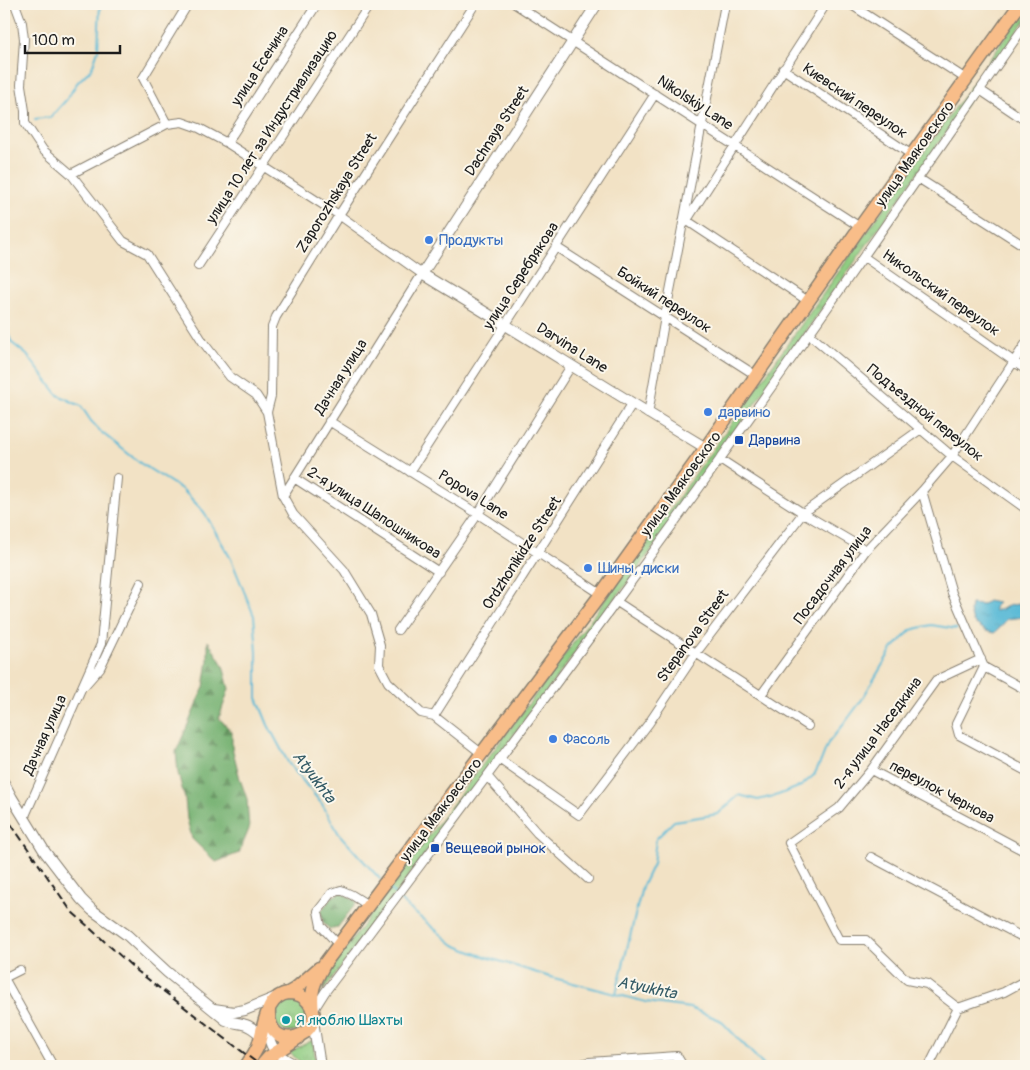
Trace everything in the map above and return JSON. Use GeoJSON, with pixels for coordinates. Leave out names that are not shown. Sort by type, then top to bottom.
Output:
{"type":"FeatureCollection","features":[{"type":"Feature","properties":{"kind":"main road","name":"улица Маяковского"},"geometry":{"type":"LineString","coordinates":[[313,1016],[312,992],[314,982],[325,963],[601,594],[757,376],[1017,5]]}},
{"type":"Feature","properties":{"kind":"main road","name":"улица Маяковского"},"geometry":{"type":"LineString","coordinates":[[284,995],[302,983],[325,963]]}},
{"type":"Feature","properties":{"kind":"main road"},"geometry":{"type":"LineString","coordinates":[[246,1066],[258,1046],[264,1022],[273,1002],[284,995],[296,994],[304,998],[310,1004],[313,1016],[309,1029],[269,1057],[261,1066]]}},
{"type":"Feature","properties":{"kind":"main road"},"geometry":{"type":"LineString","coordinates":[[269,1014],[271,1027],[277,1034],[286,1038],[302,1035]]}},
{"type":"Feature","properties":{"kind":"street"},"geometry":{"type":"LineString","coordinates":[[15,4],[22,23],[24,39],[21,85],[25,123],[43,150],[71,174],[123,241],[147,254],[203,342],[230,377],[256,394],[267,412],[283,496],[293,514],[344,570],[371,614],[380,645],[379,664],[388,682],[421,713],[434,716],[481,753]]}},
{"type":"Feature","properties":{"kind":"street"},"geometry":{"type":"LineString","coordinates":[[167,124],[142,78],[188,4]]}},
{"type":"Feature","properties":{"kind":"street","name":"улица Есенина"},"geometry":{"type":"LineString","coordinates":[[227,143],[317,4]]}},
{"type":"Feature","properties":{"kind":"street","name":"улица 10 лет за Индустриализацию"},"geometry":{"type":"LineString","coordinates":[[198,266],[370,4]]}},
{"type":"Feature","properties":{"kind":"street","name":"Zaporozhskaya Street"},"geometry":{"type":"LineString","coordinates":[[267,412],[271,396],[272,328],[276,317],[339,215],[475,4]]}},
{"type":"Feature","properties":{"kind":"street","name":"Nikolskiy Lane"},"geometry":{"type":"LineString","coordinates":[[515,4],[860,227]]}},
{"type":"Feature","properties":{"kind":"street","name":"Dachnaya Street"},"geometry":{"type":"LineString","coordinates":[[422,274],[597,4]]}},
{"type":"Feature","properties":{"kind":"street"},"geometry":{"type":"LineString","coordinates":[[648,414],[725,4]]}},
{"type":"Feature","properties":{"kind":"street"},"geometry":{"type":"LineString","coordinates":[[682,228],[826,4]]}},
{"type":"Feature","properties":{"kind":"street"},"geometry":{"type":"LineString","coordinates":[[850,4],[966,79]]}},
{"type":"Feature","properties":{"kind":"street","name":"улица Маяковского"},"geometry":{"type":"LineString","coordinates":[[313,1016],[326,992],[617,602],[720,459],[1026,24]]}},
{"type":"Feature","properties":{"kind":"street","name":"Киевский переулок"},"geometry":{"type":"LineString","coordinates":[[784,70],[912,155]]}},
{"type":"Feature","properties":{"kind":"street"},"geometry":{"type":"LineString","coordinates":[[980,90],[1026,121]]}},
{"type":"Feature","properties":{"kind":"street","name":"улица Серебрякова"},"geometry":{"type":"LineString","coordinates":[[410,472],[655,94]]}},
{"type":"Feature","properties":{"kind":"street"},"geometry":{"type":"LineString","coordinates":[[71,174],[167,124],[182,122],[200,128],[227,143],[339,215],[422,274]]}},
{"type":"Feature","properties":{"kind":"street"},"geometry":{"type":"LineString","coordinates":[[918,178],[1026,247]]}},
{"type":"Feature","properties":{"kind":"street"},"geometry":{"type":"LineString","coordinates":[[686,220],[808,301]]}},
{"type":"Feature","properties":{"kind":"street","name":"Бойкий переулок"},"geometry":{"type":"LineString","coordinates":[[556,247],[757,376]]}},
{"type":"Feature","properties":{"kind":"street","name":"Никольский переулок"},"geometry":{"type":"LineString","coordinates":[[864,256],[1026,370]]}},
{"type":"Feature","properties":{"kind":"street","name":"Darvina Lane"},"geometry":{"type":"LineString","coordinates":[[422,274],[706,448]]}},
{"type":"Feature","properties":{"kind":"street","name":"Дачная улица"},"geometry":{"type":"LineString","coordinates":[[283,496],[422,274]]}},
{"type":"Feature","properties":{"kind":"street","name":"Подъездной переулок"},"geometry":{"type":"LineString","coordinates":[[809,334],[952,456],[1026,509]]}},
{"type":"Feature","properties":{"kind":"street"},"geometry":{"type":"LineString","coordinates":[[952,456],[1026,343]]}},
{"type":"Feature","properties":{"kind":"street"},"geometry":{"type":"LineString","coordinates":[[398,630],[478,514],[571,366]]}},
{"type":"Feature","properties":{"kind":"street","name":"Ordzhonikidze Street"},"geometry":{"type":"LineString","coordinates":[[434,716],[632,404]]}},
{"type":"Feature","properties":{"kind":"street","name":"Popova Lane"},"geometry":{"type":"LineString","coordinates":[[330,421],[601,594]]}},
{"type":"Feature","properties":{"kind":"street","name":"Stepanova Street"},"geometry":{"type":"LineString","coordinates":[[499,759],[579,815],[649,723],[696,653],[803,513],[921,430]]}},
{"type":"Feature","properties":{"kind":"street","name":"Посадочная улица"},"geometry":{"type":"LineString","coordinates":[[761,695],[866,550],[952,456]]}},
{"type":"Feature","properties":{"kind":"street"},"geometry":{"type":"LineString","coordinates":[[720,459],[803,513],[866,550]]}},
{"type":"Feature","properties":{"kind":"street","name":"Дачная улица"},"geometry":{"type":"LineString","coordinates":[[24,818],[101,644],[117,478]]}},
{"type":"Feature","properties":{"kind":"street","name":"2-я улица Шапошникова"},"geometry":{"type":"LineString","coordinates":[[294,478],[439,572]]}},
{"type":"Feature","properties":{"kind":"street"},"geometry":{"type":"LineString","coordinates":[[922,490],[952,593],[982,663],[1026,690]]}},
{"type":"Feature","properties":{"kind":"street","name":"Дачная улица"},"geometry":{"type":"LineString","coordinates":[[80,690],[100,668],[140,583]]}},
{"type":"Feature","properties":{"kind":"street"},"geometry":{"type":"LineString","coordinates":[[617,602],[808,726]]}},
{"type":"Feature","properties":{"kind":"street"},"geometry":{"type":"LineString","coordinates":[[982,663],[956,724],[960,735],[1026,771]]}},
{"type":"Feature","properties":{"kind":"street","name":"2-я улица Наседкина"},"geometry":{"type":"LineString","coordinates":[[958,1008],[927,984],[907,980],[866,940],[839,940],[789,843],[838,808],[872,770],[936,680],[982,663]]}},
{"type":"Feature","properties":{"kind":"street","name":"переулок Чернова"},"geometry":{"type":"LineString","coordinates":[[872,770],[1026,852]]}},
{"type":"Feature","properties":{"kind":"street"},"geometry":{"type":"LineString","coordinates":[[487,776],[537,832],[588,879]]}},
{"type":"Feature","properties":{"kind":"street"},"geometry":{"type":"LineString","coordinates":[[4,783],[45,852],[81,899],[92,910],[127,935],[167,972],[226,1020],[232,1023],[245,1024],[261,1035]]}},
{"type":"Feature","properties":{"kind":"street"},"geometry":{"type":"LineString","coordinates":[[871,857],[1026,939]]}},
{"type":"Feature","properties":{"kind":"street"},"geometry":{"type":"LineString","coordinates":[[339,945],[321,926],[318,912],[332,893],[341,890],[370,902]]}},
{"type":"Feature","properties":{"kind":"street"},"geometry":{"type":"LineString","coordinates":[[20,970],[4,978],[53,1066]]}},
{"type":"Feature","properties":{"kind":"street"},"geometry":{"type":"LineString","coordinates":[[929,1066],[958,1008],[1004,992],[1026,980]]}},
{"type":"Feature","properties":{"kind":"street"},"geometry":{"type":"LineString","coordinates":[[212,1008],[234,1012],[245,1010],[284,995]]}},
{"type":"Feature","properties":{"kind":"street"},"geometry":{"type":"LineString","coordinates":[[269,1014],[268,1032],[270,1042],[276,1052],[297,1066]]}},
{"type":"Feature","properties":{"kind":"street"},"geometry":{"type":"LineString","coordinates":[[313,1016],[320,1066]]}},
{"type":"Feature","properties":{"kind":"street"},"geometry":{"type":"LineString","coordinates":[[573,1066],[589,1062],[618,1063],[677,1056],[683,1066]]}},
{"type":"Feature","properties":{"kind":"green space"},"geometry":{"type":"Polygon","coordinates":[[[1021,15],[1026,19],[651,551],[323,991],[330,971],[355,936],[645,545],[1021,15]]]}},
{"type":"Feature","properties":{"kind":"green space"},"geometry":{"type":"Polygon","coordinates":[[[208,641],[223,665],[229,689],[219,718],[232,732],[232,747],[247,799],[249,829],[239,853],[216,862],[192,839],[178,773],[176,752],[204,687],[208,661],[208,641]]]}},
{"type":"Feature","properties":{"kind":"green space"},"geometry":{"type":"Polygon","coordinates":[[[341,892],[357,902],[337,928],[330,929],[323,923],[321,911],[332,897],[341,892]]]}},
{"type":"Feature","properties":{"kind":"green space"},"geometry":{"type":"Polygon","coordinates":[[[288,999],[294,999],[303,1003],[308,1018],[299,1032],[283,1031],[275,1021],[276,1009],[288,999]]]}},
{"type":"Feature","properties":{"kind":"green space"},"geometry":{"type":"Polygon","coordinates":[[[313,1040],[316,1066],[305,1066],[289,1052],[313,1040]]]}},
{"type":"Feature","properties":{"kind":"water"},"geometry":{"type":"Polygon","coordinates":[[[988,601],[998,603],[994,607],[995,611],[1011,605],[1026,603],[1026,615],[1024,617],[1007,619],[994,633],[986,631],[973,622],[970,611],[971,604],[982,605],[988,601]]]}},
{"type":"Feature","properties":{"kind":"waterway"},"geometry":{"type":"LineString","coordinates":[[35,119],[51,117],[67,99],[77,83],[92,68],[98,50],[100,4]]}},
{"type":"Feature","properties":{"kind":"waterway"},"geometry":{"type":"LineString","coordinates":[[4,121],[8,120]]}},
{"type":"Feature","properties":{"kind":"waterway","name":"Atyukhta"},"geometry":{"type":"LineString","coordinates":[[4,308],[8,317],[8,334],[12,343],[27,355],[58,395],[81,406],[101,432],[140,463],[183,490],[204,512],[231,559],[254,616],[257,652],[257,698],[268,725],[289,764],[322,804],[339,834],[380,879]]}},
{"type":"Feature","properties":{"kind":"waterway"},"geometry":{"type":"LineString","coordinates":[[616,994],[642,887],[653,864],[656,839],[674,821],[718,814],[739,795],[758,800],[801,786],[814,775],[828,743],[861,701],[892,649],[911,630],[931,625],[957,629]]}},
{"type":"Feature","properties":{"kind":"waterway","name":"Atyukhta"},"geometry":{"type":"LineString","coordinates":[[389,888],[396,895]]}},
{"type":"Feature","properties":{"kind":"waterway","name":"Atyukhta"},"geometry":{"type":"LineString","coordinates":[[399,899],[454,945],[477,954],[550,977],[646,1002],[690,1008],[720,1020],[764,1066]]}},
{"type":"Feature","properties":{"kind":"railway"},"geometry":{"type":"LineString","coordinates":[[4,814],[71,911],[136,970],[261,1066]]}},
{"type":"Feature","properties":{"kind":"place","name":"Продукты"},"geometry":{"type":"Point","coordinates":[429,240]}},
{"type":"Feature","properties":{"kind":"place","name":"дарвино"},"geometry":{"type":"Point","coordinates":[708,412]}},
{"type":"Feature","properties":{"kind":"place","name":"Дарвина"},"geometry":{"type":"Point","coordinates":[739,440]}},
{"type":"Feature","properties":{"kind":"place","name":"Шины, диски"},"geometry":{"type":"Point","coordinates":[588,568]}},
{"type":"Feature","properties":{"kind":"place","name":"Фасоль"},"geometry":{"type":"Point","coordinates":[553,739]}},
{"type":"Feature","properties":{"kind":"place","name":"Вещевой рынок"},"geometry":{"type":"Point","coordinates":[435,848]}},
{"type":"Feature","properties":{"kind":"place","name":"Я люблю Шахты"},"geometry":{"type":"Point","coordinates":[286,1020]}}]}
